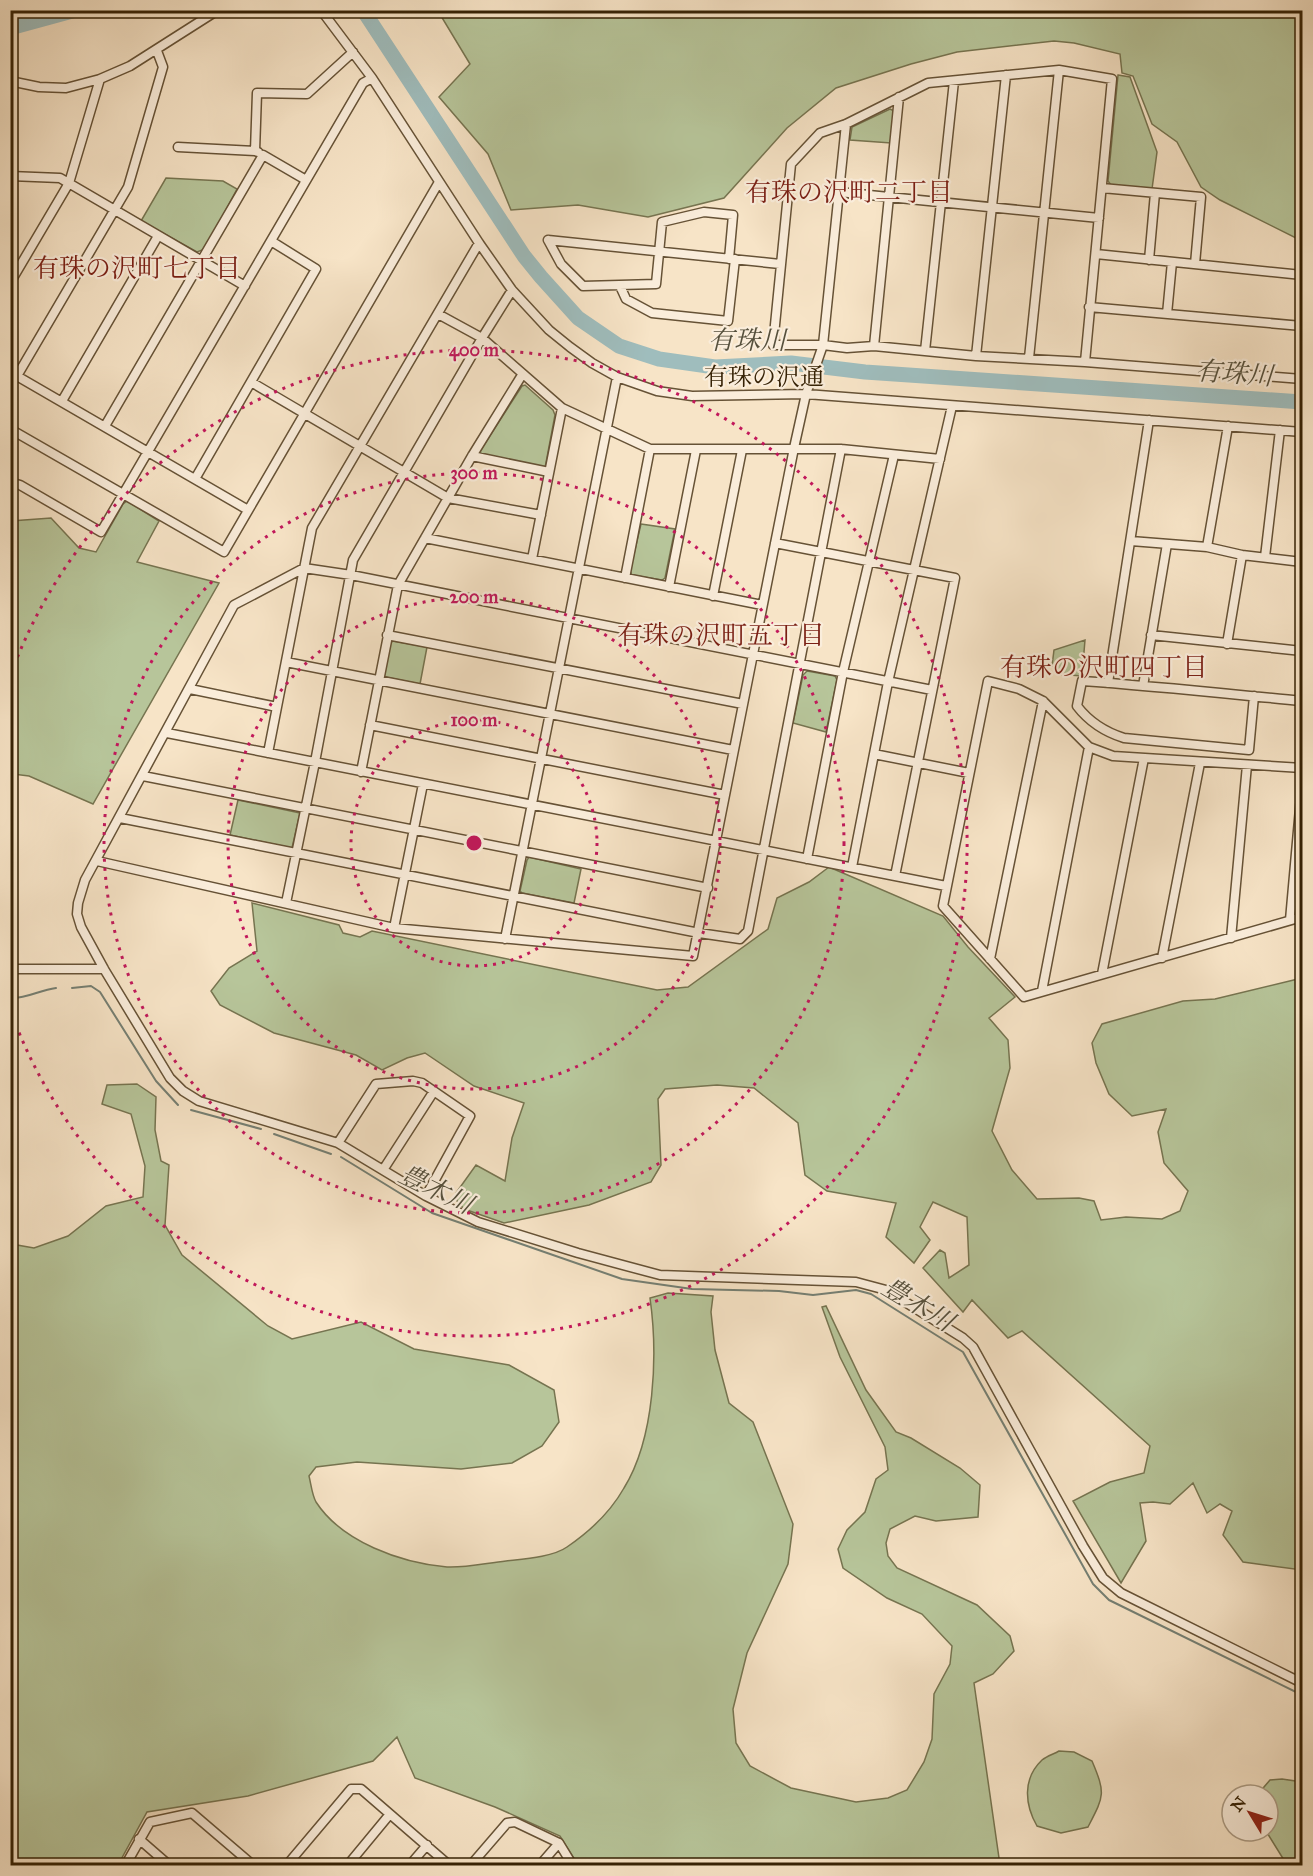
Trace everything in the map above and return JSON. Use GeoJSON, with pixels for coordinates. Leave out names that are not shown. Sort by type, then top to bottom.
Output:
{"type":"FeatureCollection","features":[{"type":"Feature","properties":{"kind":"street"},"geometry":{"type":"LineString","coordinates":[[10,81],[39,87],[66,88],[100,79],[157,51],[218,10]]}},
{"type":"Feature","properties":{"kind":"street","name":"有珠の沢通"},"geometry":{"type":"LineString","coordinates":[[321,10],[372,78],[512,290],[549,330],[592,363],[617,377],[657,391],[692,396],[806,394],[1302,432]]}},
{"type":"Feature","properties":{"kind":"street"},"geometry":{"type":"LineString","coordinates":[[157,51],[163,67],[128,187],[14,374],[248,510]]}},
{"type":"Feature","properties":{"kind":"street"},"geometry":{"type":"LineString","coordinates":[[105,426],[201,261],[259,153],[257,93],[307,94],[353,52]]}},
{"type":"Feature","properties":{"kind":"street"},"geometry":{"type":"LineString","coordinates":[[1029,358],[1059,70]]}},
{"type":"Feature","properties":{"kind":"street"},"geometry":{"type":"LineString","coordinates":[[1085,362],[1112,79],[1059,70],[928,83],[846,124],[820,133],[791,164],[773,345],[822,348],[874,346],[976,356],[1302,379]]}},
{"type":"Feature","properties":{"kind":"street"},"geometry":{"type":"LineString","coordinates":[[976,356],[1006,75]]}},
{"type":"Feature","properties":{"kind":"street"},"geometry":{"type":"LineString","coordinates":[[10,482],[20,485],[101,532],[363,83],[372,78]]}},
{"type":"Feature","properties":{"kind":"street"},"geometry":{"type":"LineString","coordinates":[[10,283],[69,183],[100,79]]}},
{"type":"Feature","properties":{"kind":"street"},"geometry":{"type":"LineString","coordinates":[[925,351],[954,81]]}},
{"type":"Feature","properties":{"kind":"street"},"geometry":{"type":"LineString","coordinates":[[874,346],[899,98]]}},
{"type":"Feature","properties":{"kind":"street"},"geometry":{"type":"LineString","coordinates":[[97,861],[394,928],[693,956],[794,447],[806,394],[822,348],[846,124]]}},
{"type":"Feature","properties":{"kind":"street"},"geometry":{"type":"LineString","coordinates":[[178,147],[259,153],[306,180]]}},
{"type":"Feature","properties":{"kind":"street"},"geometry":{"type":"LineString","coordinates":[[11,177],[60,178],[245,286]]}},
{"type":"Feature","properties":{"kind":"street"},"geometry":{"type":"LineString","coordinates":[[10,429],[224,552],[439,182]]}},
{"type":"Feature","properties":{"kind":"street"},"geometry":{"type":"LineString","coordinates":[[1102,188],[1201,197],[1195,264]]}},
{"type":"Feature","properties":{"kind":"street"},"geometry":{"type":"LineString","coordinates":[[839,192],[1099,218]]}},
{"type":"Feature","properties":{"kind":"street"},"geometry":{"type":"LineString","coordinates":[[1149,260],[1155,193]]}},
{"type":"Feature","properties":{"kind":"street"},"geometry":{"type":"LineString","coordinates":[[620,286],[626,299],[652,313],[728,321],[732,259],[733,215],[704,212],[662,222],[659,251],[656,284],[583,286],[561,264],[548,240],[659,251],[732,259],[780,264]]}},
{"type":"Feature","properties":{"kind":"street"},"geometry":{"type":"LineString","coordinates":[[62,401],[158,236]]}},
{"type":"Feature","properties":{"kind":"street"},"geometry":{"type":"LineString","coordinates":[[195,479],[316,269],[271,241]]}},
{"type":"Feature","properties":{"kind":"street"},"geometry":{"type":"LineString","coordinates":[[268,753],[312,528],[479,243]]}},
{"type":"Feature","properties":{"kind":"street"},"geometry":{"type":"LineString","coordinates":[[1096,254],[1302,275]]}},
{"type":"Feature","properties":{"kind":"street"},"geometry":{"type":"LineString","coordinates":[[1167,314],[1172,262]]}},
{"type":"Feature","properties":{"kind":"street"},"geometry":{"type":"LineString","coordinates":[[286,903],[353,560],[512,290]]}},
{"type":"Feature","properties":{"kind":"street"},"geometry":{"type":"LineString","coordinates":[[1089,308],[1302,326]]}},
{"type":"Feature","properties":{"kind":"street"},"geometry":{"type":"LineString","coordinates":[[438,314],[482,339],[562,408],[650,449],[742,450],[794,447],[841,449],[940,459]]}},
{"type":"Feature","properties":{"kind":"street"},"geometry":{"type":"LineString","coordinates":[[361,772],[398,585],[472,456],[522,375]]}},
{"type":"Feature","properties":{"kind":"street"},"geometry":{"type":"LineString","coordinates":[[505,939],[617,377]]}},
{"type":"Feature","properties":{"kind":"street"},"geometry":{"type":"LineString","coordinates":[[251,382],[448,498],[541,515]]}},
{"type":"Feature","properties":{"kind":"street"},"geometry":{"type":"LineString","coordinates":[[852,867],[888,682],[952,406]]}},
{"type":"Feature","properties":{"kind":"street"},"geometry":{"type":"LineString","coordinates":[[532,559],[562,408]]}},
{"type":"Feature","properties":{"kind":"street"},"geometry":{"type":"LineString","coordinates":[[1108,683],[1149,420]]}},
{"type":"Feature","properties":{"kind":"street"},"geometry":{"type":"LineString","coordinates":[[1207,547],[1228,426]]}},
{"type":"Feature","properties":{"kind":"street"},"geometry":{"type":"LineString","coordinates":[[1265,558],[1280,430]]}},
{"type":"Feature","properties":{"kind":"street"},"geometry":{"type":"LineString","coordinates":[[625,578],[650,449]]}},
{"type":"Feature","properties":{"kind":"street"},"geometry":{"type":"LineString","coordinates":[[120,818],[699,933],[740,939],[748,931],[841,449]]}},
{"type":"Feature","properties":{"kind":"street"},"geometry":{"type":"LineString","coordinates":[[669,587],[696,450]]}},
{"type":"Feature","properties":{"kind":"street"},"geometry":{"type":"LineString","coordinates":[[713,596],[742,450]]}},
{"type":"Feature","properties":{"kind":"street"},"geometry":{"type":"LineString","coordinates":[[807,858],[843,672],[894,455]]}},
{"type":"Feature","properties":{"kind":"street"},"geometry":{"type":"LineString","coordinates":[[472,456],[549,472]]}},
{"type":"Feature","properties":{"kind":"street"},"geometry":{"type":"LineString","coordinates":[[425,538],[762,605]]}},
{"type":"Feature","properties":{"kind":"street"},"geometry":{"type":"LineString","coordinates":[[1131,541],[1207,547],[1242,555],[1302,562]]}},
{"type":"Feature","properties":{"kind":"street"},"geometry":{"type":"LineString","coordinates":[[775,543],[955,578],[896,876]]}},
{"type":"Feature","properties":{"kind":"street"},"geometry":{"type":"LineString","coordinates":[[1143,686],[1167,544]]}},
{"type":"Feature","properties":{"kind":"street"},"geometry":{"type":"LineString","coordinates":[[1227,644],[1242,555]]}},
{"type":"Feature","properties":{"kind":"street"},"geometry":{"type":"LineString","coordinates":[[932,690],[351,575],[304,568],[234,605],[80,891],[77,915],[104,969],[170,1078],[192,1098],[338,1143],[426,1196],[478,1222],[660,1275],[856,1282],[886,1290],[963,1338],[973,1347],[1103,1578],[1121,1593],[1302,1683]]}},
{"type":"Feature","properties":{"kind":"street"},"geometry":{"type":"LineString","coordinates":[[387,635],[743,704]]}},
{"type":"Feature","properties":{"kind":"street"},"geometry":{"type":"LineString","coordinates":[[1151,635],[1302,651]]}},
{"type":"Feature","properties":{"kind":"street"},"geometry":{"type":"LineString","coordinates":[[286,662],[734,750]]}},
{"type":"Feature","properties":{"kind":"street"},"geometry":{"type":"LineString","coordinates":[[1302,768],[1113,756],[1089,747],[1042,701],[1019,689],[988,681],[943,906],[1024,997],[1302,917]]}},
{"type":"Feature","properties":{"kind":"street"},"geometry":{"type":"LineString","coordinates":[[1254,696],[1249,750],[1124,738],[1108,733],[1097,726],[1077,706],[1082,681],[1254,696],[1302,701]]}},
{"type":"Feature","properties":{"kind":"street"},"geometry":{"type":"LineString","coordinates":[[189,689],[277,706]]}},
{"type":"Feature","properties":{"kind":"street"},"geometry":{"type":"LineString","coordinates":[[990,959],[1042,701]]}},
{"type":"Feature","properties":{"kind":"street"},"geometry":{"type":"LineString","coordinates":[[370,725],[725,795]]}},
{"type":"Feature","properties":{"kind":"street"},"geometry":{"type":"LineString","coordinates":[[167,733],[946,886]]}},
{"type":"Feature","properties":{"kind":"street"},"geometry":{"type":"LineString","coordinates":[[1042,991],[1089,747]]}},
{"type":"Feature","properties":{"kind":"street"},"geometry":{"type":"LineString","coordinates":[[874,754],[969,773]]}},
{"type":"Feature","properties":{"kind":"street"},"geometry":{"type":"LineString","coordinates":[[1102,974],[1144,758]]}},
{"type":"Feature","properties":{"kind":"street"},"geometry":{"type":"LineString","coordinates":[[1162,958],[1200,763]]}},
{"type":"Feature","properties":{"kind":"street"},"geometry":{"type":"LineString","coordinates":[[1232,938],[1247,765]]}},
{"type":"Feature","properties":{"kind":"street"},"geometry":{"type":"LineString","coordinates":[[143,776],[708,888]]}},
{"type":"Feature","properties":{"kind":"street"},"geometry":{"type":"LineString","coordinates":[[394,928],[423,784]]}},
{"type":"Feature","properties":{"kind":"street"},"geometry":{"type":"LineString","coordinates":[[1290,920],[1302,786]]}},
{"type":"Feature","properties":{"kind":"street"},"geometry":{"type":"LineString","coordinates":[[10,969],[104,969]]}},
{"type":"Feature","properties":{"kind":"street"},"geometry":{"type":"LineString","coordinates":[[338,1143],[376,1083],[413,1081],[422,1083],[470,1116],[426,1196]]}},
{"type":"Feature","properties":{"kind":"street"},"geometry":{"type":"LineString","coordinates":[[383,1170],[434,1091]]}},
{"type":"Feature","properties":{"kind":"street"},"geometry":{"type":"LineString","coordinates":[[286,1866],[351,1789],[361,1790],[450,1866]]}},
{"type":"Feature","properties":{"kind":"street"},"geometry":{"type":"LineString","coordinates":[[125,1866],[150,1822],[192,1813],[254,1866]]}},
{"type":"Feature","properties":{"kind":"street"},"geometry":{"type":"LineString","coordinates":[[347,1866],[390,1814]]}},
{"type":"Feature","properties":{"kind":"street"},"geometry":{"type":"LineString","coordinates":[[470,1866],[507,1823],[515,1822],[559,1843],[573,1866]]}},
{"type":"Feature","properties":{"kind":"street"},"geometry":{"type":"LineString","coordinates":[[139,1839],[170,1866]]}},
{"type":"Feature","properties":{"kind":"street"},"geometry":{"type":"LineString","coordinates":[[539,1866],[559,1843]]}},
{"type":"Feature","properties":{"kind":"street"},"geometry":{"type":"LineString","coordinates":[[409,1866],[426,1845]]}},
{"type":"Feature","properties":{"kind":"green space"},"geometry":{"type":"Polygon","coordinates":[[[438,11],[1302,11],[1302,241],[1220,200],[1201,187],[1177,142],[1152,124],[1133,76],[1122,73],[1120,54],[1074,43],[1054,41],[957,52],[836,88],[787,128],[724,198],[648,217],[578,205],[511,210],[488,154],[439,97],[470,64],[438,11]]]}},
{"type":"Feature","properties":{"kind":"green space"},"geometry":{"type":"Polygon","coordinates":[[[1118,75],[1130,77],[1157,152],[1152,189],[1111,185],[1108,181],[1118,75]]]}},
{"type":"Feature","properties":{"kind":"green space"},"geometry":{"type":"Polygon","coordinates":[[[890,109],[894,111],[891,143],[850,140],[852,127],[890,109]]]}},
{"type":"Feature","properties":{"kind":"green space"},"geometry":{"type":"Polygon","coordinates":[[[166,178],[223,181],[237,189],[205,249],[197,252],[141,221],[166,178]]]}},
{"type":"Feature","properties":{"kind":"green space"},"geometry":{"type":"Polygon","coordinates":[[[525,385],[553,410],[555,415],[545,468],[482,455],[480,451],[522,386],[525,385]]]}},
{"type":"Feature","properties":{"kind":"green space"},"geometry":{"type":"Polygon","coordinates":[[[127,501],[159,521],[137,562],[219,583],[93,804],[29,776],[13,774],[11,777],[11,521],[51,518],[79,548],[96,552],[123,504],[127,501]]]}},
{"type":"Feature","properties":{"kind":"green space"},"geometry":{"type":"Polygon","coordinates":[[[641,524],[675,529],[665,578],[662,580],[632,575],[630,571],[641,524]]]}},
{"type":"Feature","properties":{"kind":"green space"},"geometry":{"type":"Polygon","coordinates":[[[1085,640],[1082,676],[1057,674],[1056,666],[1052,666],[1054,650],[1085,640]]]}},
{"type":"Feature","properties":{"kind":"green space"},"geometry":{"type":"Polygon","coordinates":[[[393,641],[427,647],[420,684],[383,675],[389,644],[393,641]]]}},
{"type":"Feature","properties":{"kind":"green space"},"geometry":{"type":"Polygon","coordinates":[[[807,671],[835,676],[837,680],[826,732],[793,723],[803,675],[807,671]]]}},
{"type":"Feature","properties":{"kind":"green space"},"geometry":{"type":"Polygon","coordinates":[[[238,800],[300,813],[292,848],[230,835],[238,800]]]}},
{"type":"Feature","properties":{"kind":"green space"},"geometry":{"type":"Polygon","coordinates":[[[529,857],[581,869],[574,903],[520,891],[529,857]]]}},
{"type":"Feature","properties":{"kind":"green space"},"geometry":{"type":"Polygon","coordinates":[[[829,867],[943,916],[968,947],[1015,997],[989,1018],[1008,1040],[1010,1068],[992,1131],[1012,1170],[1037,1199],[1079,1198],[1094,1201],[1101,1220],[1126,1217],[1162,1219],[1180,1211],[1188,1191],[1164,1163],[1158,1132],[1166,1109],[1132,1116],[1109,1094],[1096,1063],[1092,1043],[1102,1024],[1183,1001],[1215,999],[1302,978],[1302,1570],[1243,1562],[1223,1535],[1232,1511],[1220,1504],[1207,1513],[1193,1483],[1170,1504],[1140,1503],[1146,1541],[1121,1583],[1073,1501],[1110,1482],[1144,1473],[1150,1446],[1022,1331],[1008,1338],[972,1300],[963,1312],[923,1268],[940,1250],[945,1253],[949,1278],[969,1265],[967,1217],[933,1202],[920,1227],[930,1240],[914,1263],[886,1237],[896,1203],[827,1191],[805,1175],[798,1123],[754,1088],[717,1085],[665,1089],[658,1099],[661,1165],[651,1182],[589,1205],[504,1223],[464,1209],[457,1201],[456,1193],[476,1165],[505,1181],[512,1138],[524,1103],[474,1086],[425,1053],[407,1058],[382,1070],[356,1055],[274,1033],[220,1005],[211,991],[229,968],[257,951],[252,903],[339,925],[343,933],[360,937],[372,931],[657,990],[688,987],[768,929],[777,898],[809,882],[829,867]]]}},
{"type":"Feature","properties":{"kind":"green space"},"geometry":{"type":"Polygon","coordinates":[[[137,1084],[156,1097],[155,1130],[161,1161],[169,1165],[165,1225],[182,1255],[268,1326],[292,1339],[361,1322],[414,1349],[509,1365],[554,1390],[559,1422],[542,1446],[512,1463],[461,1469],[357,1462],[316,1467],[309,1476],[316,1502],[327,1516],[357,1539],[392,1555],[429,1565],[469,1566],[546,1555],[567,1547],[583,1535],[619,1497],[634,1468],[642,1445],[652,1396],[654,1345],[650,1298],[668,1293],[713,1296],[711,1312],[715,1350],[729,1403],[753,1422],[793,1524],[788,1564],[747,1653],[733,1709],[736,1743],[750,1766],[791,1788],[856,1802],[888,1798],[907,1790],[924,1762],[932,1739],[934,1694],[950,1664],[952,1646],[922,1614],[887,1598],[843,1568],[838,1549],[847,1530],[865,1512],[876,1479],[888,1470],[885,1447],[840,1357],[822,1307],[826,1306],[866,1390],[896,1432],[911,1438],[960,1468],[980,1485],[978,1517],[936,1521],[915,1516],[890,1529],[886,1543],[888,1556],[897,1568],[977,1605],[1010,1636],[1014,1651],[993,1674],[974,1683],[1000,1865],[578,1865],[560,1836],[495,1807],[415,1778],[397,1737],[373,1761],[248,1796],[147,1812],[118,1865],[11,1865],[11,1244],[34,1248],[68,1236],[106,1206],[143,1197],[145,1166],[131,1114],[102,1104],[107,1085],[137,1084]]]}},
{"type":"Feature","properties":{"kind":"green space"},"geometry":{"type":"Polygon","coordinates":[[[1059,1751],[1074,1752],[1092,1761],[1101,1788],[1100,1801],[1088,1827],[1061,1833],[1037,1826],[1028,1801],[1028,1784],[1031,1775],[1044,1759],[1059,1751]]]}},
{"type":"Feature","properties":{"kind":"green space"},"geometry":{"type":"Polygon","coordinates":[[[1270,1780],[1302,1782],[1302,1865],[1287,1865],[1273,1843],[1280,1843],[1280,1783],[1267,1783],[1270,1780]]]}},
{"type":"Feature","properties":{"kind":"waterway","name":"有珠川"},"geometry":{"type":"LineString","coordinates":[[10,28],[76,10]]}},
{"type":"Feature","properties":{"kind":"waterway","name":"有珠川"},"geometry":{"type":"LineString","coordinates":[[363,10],[524,256],[578,318],[619,346],[659,359],[715,367],[791,363],[865,372],[1302,402]]}},
{"type":"Feature","properties":{"kind":"waterway","name":"豊木川"},"geometry":{"type":"LineString","coordinates":[[72,988],[91,986],[100,992],[156,1081],[178,1105]]}},
{"type":"Feature","properties":{"kind":"waterway","name":"豊木川"},"geometry":{"type":"LineString","coordinates":[[10,998],[56,988]]}},
{"type":"Feature","properties":{"kind":"waterway","name":"豊木川"},"geometry":{"type":"LineString","coordinates":[[191,1110],[261,1129]]}},
{"type":"Feature","properties":{"kind":"waterway","name":"豊木川"},"geometry":{"type":"LineString","coordinates":[[274,1134],[331,1154]]}},
{"type":"Feature","properties":{"kind":"waterway","name":"豊木川"},"geometry":{"type":"LineString","coordinates":[[341,1157],[432,1213],[622,1279],[692,1289],[779,1291],[813,1295],[856,1290],[871,1294],[963,1352],[1093,1584],[1109,1600],[1302,1695]]}},
{"type":"Feature","properties":{"kind":"district","name":"有珠の沢町二丁目"},"geometry":{"type":"Point","coordinates":[849,192]}},
{"type":"Feature","properties":{"kind":"district","name":"有珠の沢町七丁目"},"geometry":{"type":"Point","coordinates":[137,268]}},
{"type":"Feature","properties":{"kind":"district","name":"有珠の沢町五丁目"},"geometry":{"type":"Point","coordinates":[721,635]}},
{"type":"Feature","properties":{"kind":"district","name":"有珠の沢町四丁目"},"geometry":{"type":"Point","coordinates":[1104,667]}}]}
